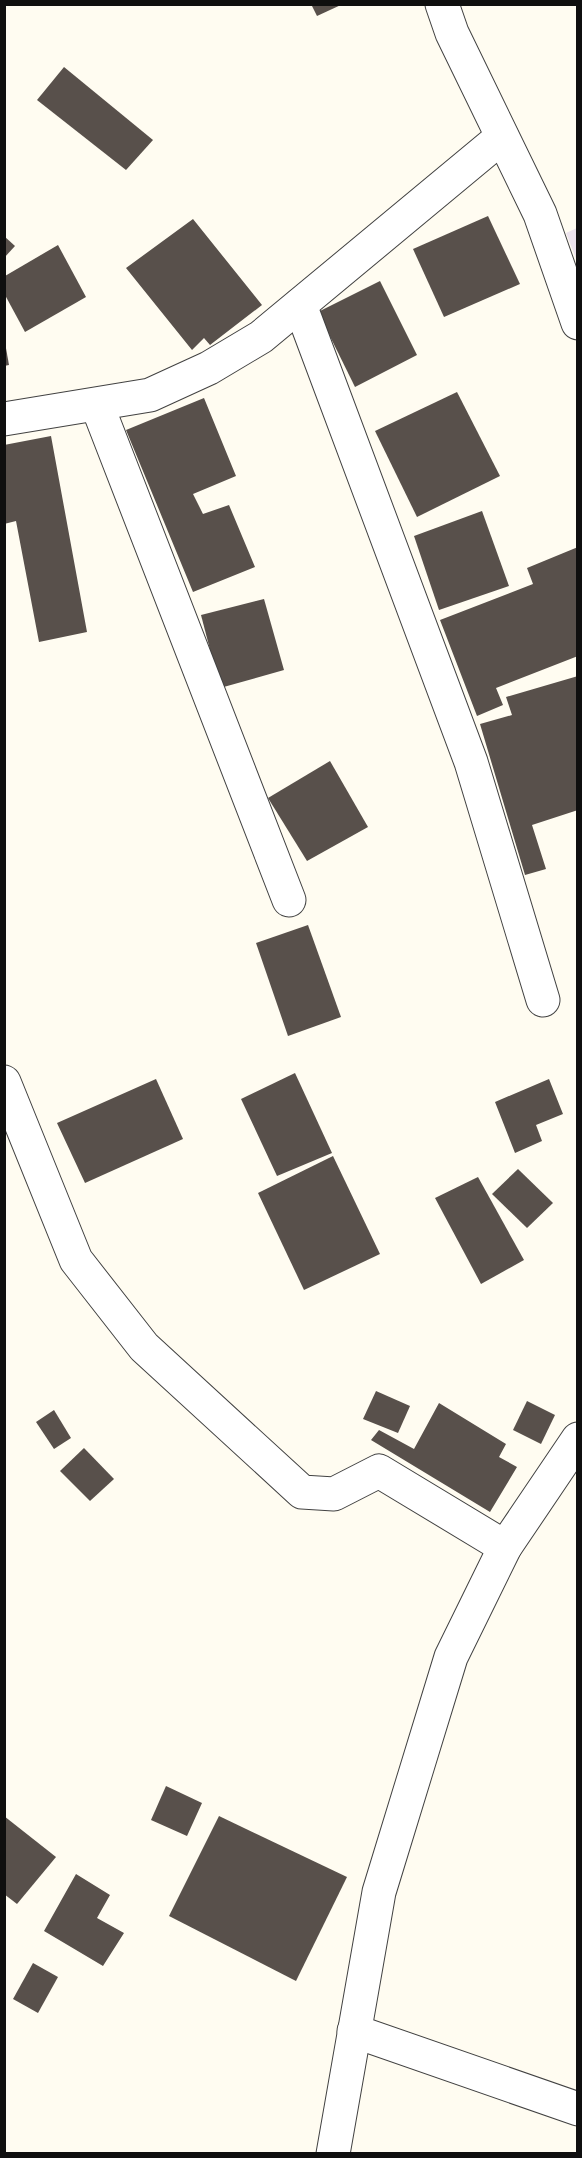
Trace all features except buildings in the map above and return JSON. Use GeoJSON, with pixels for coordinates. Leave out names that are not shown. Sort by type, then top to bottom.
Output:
{"type":"FeatureCollection","features":[{"type":"Feature","properties":{"kind":"street"},"geometry":{"type":"LineString","coordinates":[[442,4],[452,33],[540,214],[578,323]]}},
{"type":"Feature","properties":{"kind":"street"},"geometry":{"type":"LineString","coordinates":[[4,419],[150,396],[208,368],[261,337],[502,137]]}},
{"type":"Feature","properties":{"kind":"street"},"geometry":{"type":"LineString","coordinates":[[300,305],[471,762],[543,1000]]}},
{"type":"Feature","properties":{"kind":"street"},"geometry":{"type":"LineString","coordinates":[[97,405],[289,900]]}},
{"type":"Feature","properties":{"kind":"street"},"geometry":{"type":"LineString","coordinates":[[4,1082],[76,1260],[144,1347],[302,1492],[334,1494],[379,1471],[505,1547]]}},
{"type":"Feature","properties":{"kind":"street"},"geometry":{"type":"LineString","coordinates":[[333,2154],[379,1892],[451,1657],[505,1547],[578,1439]]}},
{"type":"Feature","properties":{"kind":"street"},"geometry":{"type":"LineString","coordinates":[[354,2031],[578,2109]]}},
{"type":"Feature","properties":{"kind":"shaded area"},"geometry":{"type":"Polygon","coordinates":[[[577,228],[577,261],[566,233],[577,228]]]}}]}
